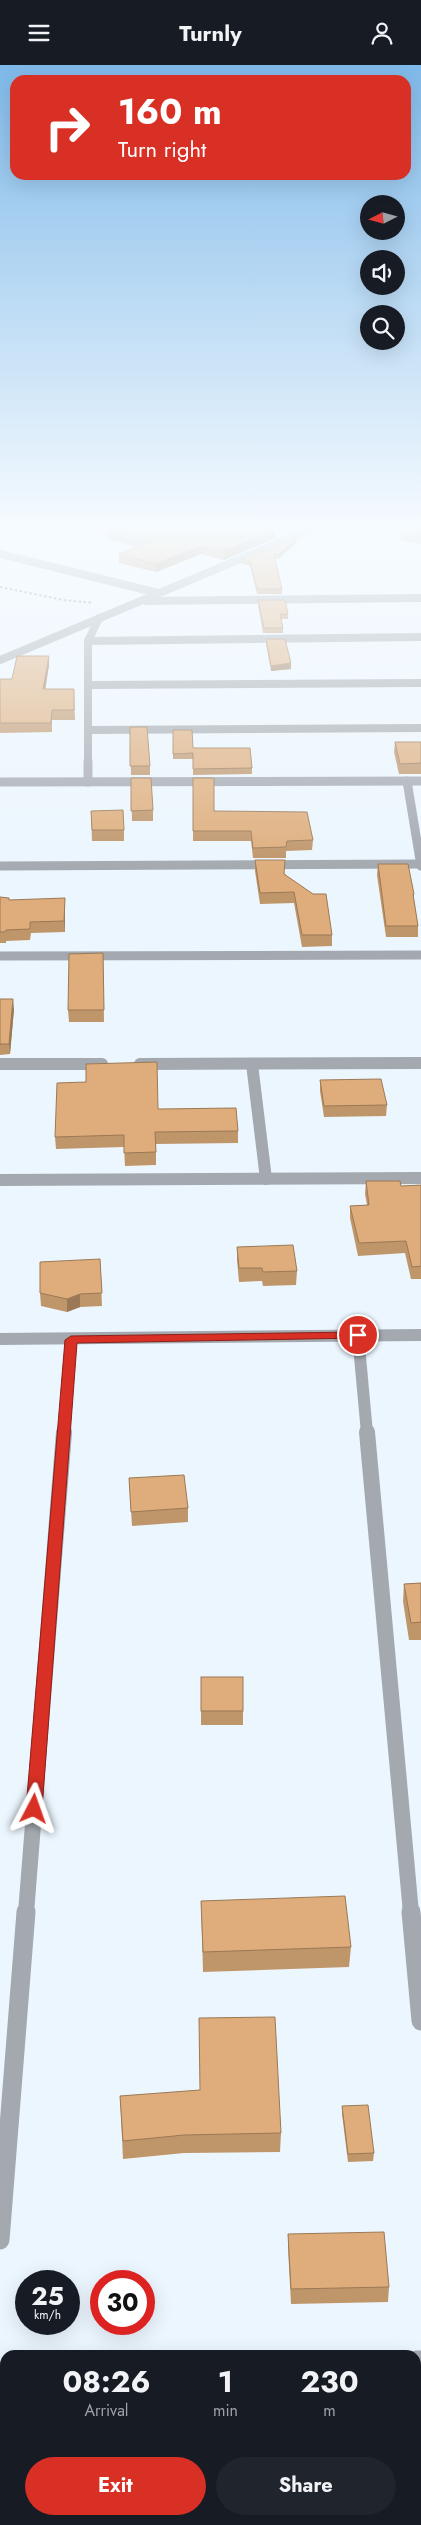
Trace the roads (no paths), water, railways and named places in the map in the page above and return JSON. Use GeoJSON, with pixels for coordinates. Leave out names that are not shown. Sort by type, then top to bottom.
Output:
{"type":"FeatureCollection","features":[{"type":"Feature","properties":{"kind":"street"},"geometry":{"type":"LineString","coordinates":[[0,660],[36,645]]}},
{"type":"Feature","properties":{"kind":"street"},"geometry":{"type":"LineString","coordinates":[[88,645],[88,782]]}},
{"type":"Feature","properties":{"kind":"street"},"geometry":{"type":"LineString","coordinates":[[89,685],[421,683]]}},
{"type":"Feature","properties":{"kind":"street"},"geometry":{"type":"LineString","coordinates":[[89,730],[421,729]]}},
{"type":"Feature","properties":{"kind":"street"},"geometry":{"type":"LineString","coordinates":[[0,866],[421,865],[407,781]]}},
{"type":"Feature","properties":{"kind":"street"},"geometry":{"type":"LineString","coordinates":[[0,782],[421,781]]}},
{"type":"Feature","properties":{"kind":"street"},"geometry":{"type":"LineString","coordinates":[[0,956],[421,955]]}},
{"type":"Feature","properties":{"kind":"street"},"geometry":{"type":"LineString","coordinates":[[0,1064],[421,1063]]}},
{"type":"Feature","properties":{"kind":"street"},"geometry":{"type":"LineString","coordinates":[[252,1064],[266,1179]]}},
{"type":"Feature","properties":{"kind":"street"},"geometry":{"type":"LineString","coordinates":[[0,1180],[421,1178]]}},
{"type":"Feature","properties":{"kind":"street"},"geometry":{"type":"LineString","coordinates":[[358,1335],[421,2021]]}},
{"type":"Feature","properties":{"kind":"street"},"geometry":{"type":"LineString","coordinates":[[0,1339],[71,1340],[421,1335]]}},
{"type":"Feature","properties":{"kind":"street"},"geometry":{"type":"LineString","coordinates":[[0,2240],[71,1340]]}}]}
